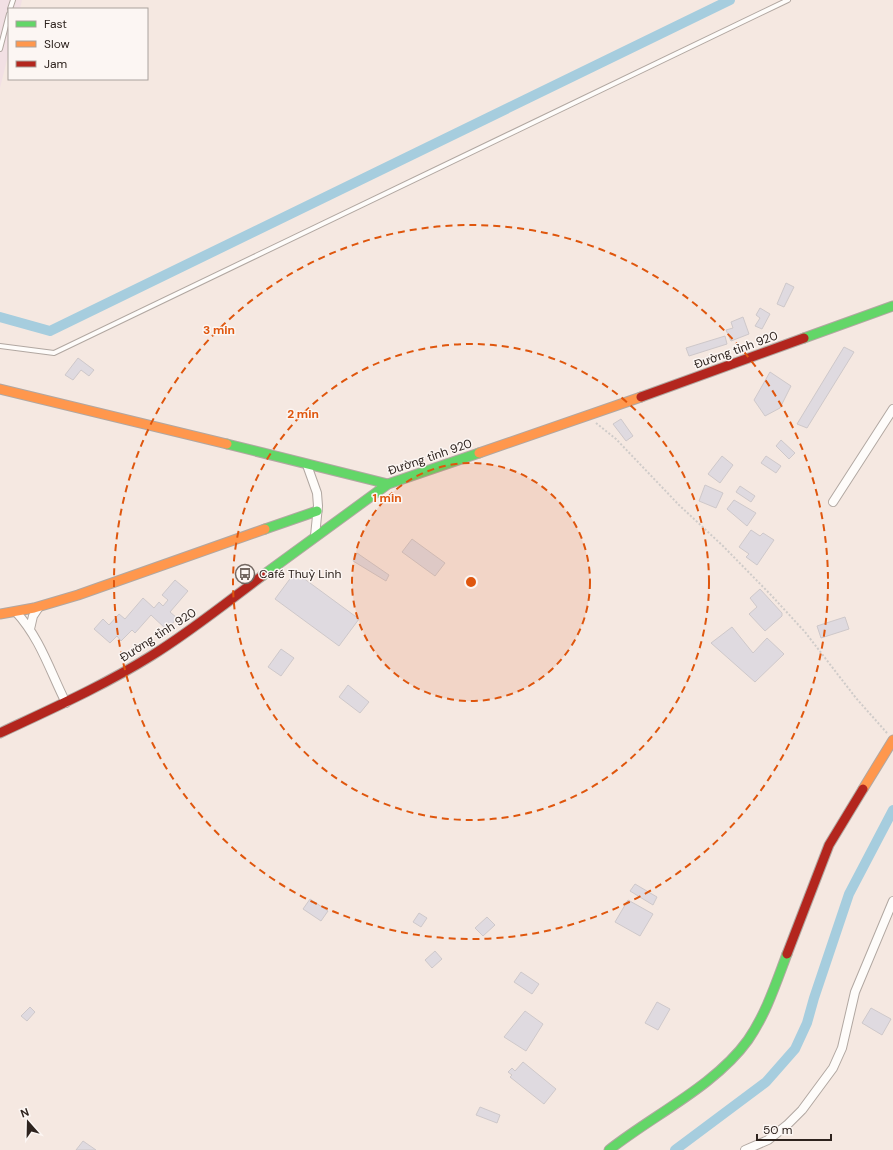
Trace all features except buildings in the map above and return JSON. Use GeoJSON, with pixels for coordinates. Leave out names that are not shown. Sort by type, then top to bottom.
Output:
{"type":"FeatureCollection","features":[{"type":"Feature","properties":{"kind":"street","name":"Đường tỉnh 920"},"geometry":{"type":"LineString","coordinates":[[0,733],[66,702],[151,656],[196,626],[315,536],[388,484],[588,416],[893,306]]}},
{"type":"Feature","properties":{"kind":"street"},"geometry":{"type":"LineString","coordinates":[[0,389],[388,484]]}},
{"type":"Feature","properties":{"kind":"street"},"geometry":{"type":"LineString","coordinates":[[833,502],[893,409]]}},
{"type":"Feature","properties":{"kind":"street"},"geometry":{"type":"LineString","coordinates":[[306,465],[317,493],[315,536]]}},
{"type":"Feature","properties":{"kind":"street"},"geometry":{"type":"LineString","coordinates":[[0,614],[39,607],[78,595],[317,511]]}},
{"type":"Feature","properties":{"kind":"street"},"geometry":{"type":"LineString","coordinates":[[30,629],[33,616],[39,607]]}},
{"type":"Feature","properties":{"kind":"street"},"geometry":{"type":"LineString","coordinates":[[16,612],[30,629],[46,658],[66,702]]}},
{"type":"Feature","properties":{"kind":"street"},"geometry":{"type":"LineString","coordinates":[[609,1150],[710,1077],[744,1044],[757,1025],[769,1001],[829,846],[890,737]]}},
{"type":"Feature","properties":{"kind":"street"},"geometry":{"type":"LineString","coordinates":[[745,1150],[768,1140],[787,1125],[802,1110],[833,1068],[842,1048],[855,992],[893,901]]}},
{"type":"Feature","properties":{"kind":"lane"},"geometry":{"type":"LineString","coordinates":[[0,346],[54,353],[788,0]]}},
{"type":"Feature","properties":{"kind":"lane"},"geometry":{"type":"LineString","coordinates":[[0,49],[8,18]]}},
{"type":"Feature","properties":{"kind":"path"},"geometry":{"type":"LineString","coordinates":[[588,416],[616,439],[679,505],[723,546],[776,600],[805,632],[856,698],[890,737]]}},
{"type":"Feature","properties":{"kind":"shaded area"},"geometry":{"type":"Polygon","coordinates":[[[0,0],[22,0],[20,8],[8,8],[8,56],[0,88],[0,0]]]}},
{"type":"Feature","properties":{"kind":"waterway"},"geometry":{"type":"LineString","coordinates":[[0,317],[50,331],[730,0]]}},
{"type":"Feature","properties":{"kind":"waterway"},"geometry":{"type":"LineString","coordinates":[[675,1150],[766,1082],[795,1049],[807,1023],[849,894],[893,810]]}},
{"type":"Feature","properties":{"kind":"traffic: fast"},"geometry":{"type":"LineString","coordinates":[[804,338],[893,306]]}},
{"type":"Feature","properties":{"kind":"traffic: fast"},"geometry":{"type":"LineString","coordinates":[[227,444],[388,484]]}},
{"type":"Feature","properties":{"kind":"traffic: fast"},"geometry":{"type":"LineString","coordinates":[[262,576],[388,484],[479,453]]}},
{"type":"Feature","properties":{"kind":"traffic: fast"},"geometry":{"type":"LineString","coordinates":[[265,529],[317,511]]}},
{"type":"Feature","properties":{"kind":"traffic: fast"},"geometry":{"type":"LineString","coordinates":[[609,1150],[701,1086],[719,1072],[734,1056],[748,1040],[760,1020],[787,954]]}},
{"type":"Feature","properties":{"kind":"traffic: slow"},"geometry":{"type":"LineString","coordinates":[[0,389],[227,444]]}},
{"type":"Feature","properties":{"kind":"traffic: slow"},"geometry":{"type":"LineString","coordinates":[[479,453],[641,397]]}},
{"type":"Feature","properties":{"kind":"traffic: slow"},"geometry":{"type":"LineString","coordinates":[[0,614],[34,608],[78,595],[265,529]]}},
{"type":"Feature","properties":{"kind":"traffic: slow"},"geometry":{"type":"LineString","coordinates":[[863,789],[893,740]]}},
{"type":"Feature","properties":{"kind":"traffic: jam"},"geometry":{"type":"LineString","coordinates":[[641,397],[804,338]]}},
{"type":"Feature","properties":{"kind":"traffic: jam"},"geometry":{"type":"LineString","coordinates":[[0,733],[77,697],[133,667],[180,637],[262,576]]}},
{"type":"Feature","properties":{"kind":"traffic: jam"},"geometry":{"type":"LineString","coordinates":[[787,954],[829,845],[863,789]]}},
{"type":"Feature","properties":{"kind":"place","name":"Café Thuỳ Linh"},"geometry":{"type":"Point","coordinates":[245,574]}}]}
